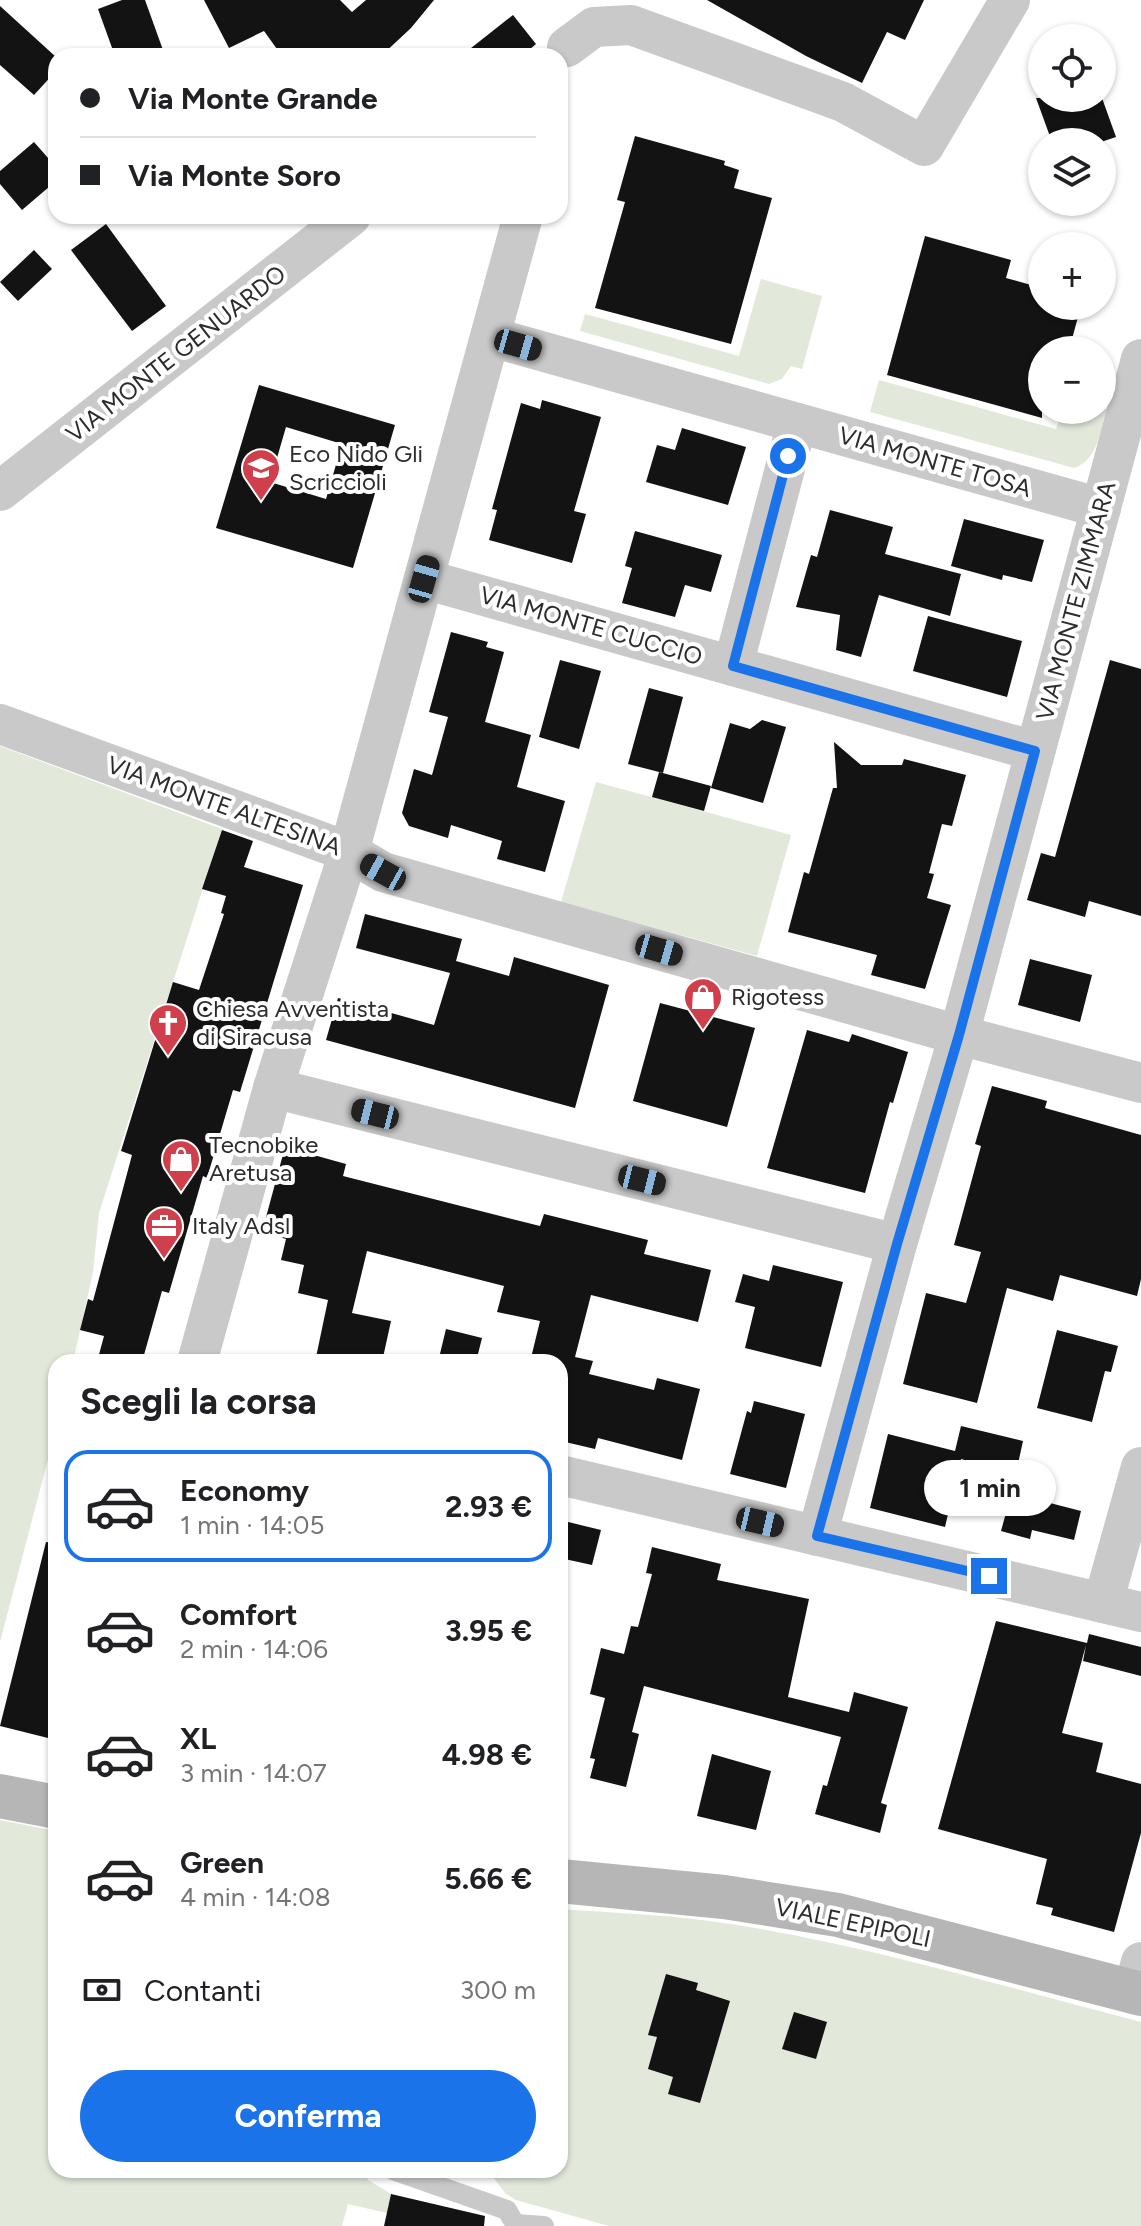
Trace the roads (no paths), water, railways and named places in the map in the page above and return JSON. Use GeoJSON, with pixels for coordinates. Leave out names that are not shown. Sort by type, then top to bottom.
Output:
{"type":"FeatureCollection","features":[{"type":"Feature","properties":{"kind":"main road"},"geometry":{"type":"LineString","coordinates":[[0,1796],[48,1805]]}},
{"type":"Feature","properties":{"kind":"main road","name":"VIALE EPIPOLI"},"geometry":{"type":"LineString","coordinates":[[568,1882],[724,1897],[838,1915],[1138,1983]]}},
{"type":"Feature","properties":{"kind":"street"},"geometry":{"type":"LineString","coordinates":[[568,52],[594,27],[631,25],[843,102],[924,146],[1010,0]]}},
{"type":"Feature","properties":{"kind":"street","name":"VIA MONTE GENUARDO"},"geometry":{"type":"LineString","coordinates":[[0,491],[341,224]]}},
{"type":"Feature","properties":{"kind":"street"},"geometry":{"type":"LineString","coordinates":[[199,1354],[273,1088],[349,852],[521,224]]}},
{"type":"Feature","properties":{"kind":"street","name":"VIA MONTE TOSA"},"geometry":{"type":"LineString","coordinates":[[491,337],[1101,508]]}},
{"type":"Feature","properties":{"kind":"street","name":"VIA MONTE ZIMMARA"},"geometry":{"type":"LineString","coordinates":[[817,1536],[897,1244],[959,1035],[1141,359]]}},
{"type":"Feature","properties":{"kind":"street"},"geometry":{"type":"LineString","coordinates":[[733,666],[797,423]]}},
{"type":"Feature","properties":{"kind":"street","name":"VIA MONTE CUCCIO"},"geometry":{"type":"LineString","coordinates":[[424,579],[1035,751]]}},
{"type":"Feature","properties":{"kind":"street","name":"VIA MONTE ALTESINA"},"geometry":{"type":"LineString","coordinates":[[0,724],[349,852],[383,872],[959,1035],[1141,1083]]}},
{"type":"Feature","properties":{"kind":"street"},"geometry":{"type":"LineString","coordinates":[[273,1088],[897,1244]]}},
{"type":"Feature","properties":{"kind":"street"},"geometry":{"type":"LineString","coordinates":[[568,1477],[1122,1608],[1141,1467]]}},
{"type":"Feature","properties":{"kind":"lane"},"geometry":{"type":"LineString","coordinates":[[416,2178],[507,2210],[516,2225],[544,2226]]}},
{"type":"Feature","properties":{"kind":"place","name":"Eco Nido Gli Scriccioli"},"geometry":{"type":"Point","coordinates":[261,502]}},
{"type":"Feature","properties":{"kind":"place","name":"Rigotess"},"geometry":{"type":"Point","coordinates":[703,1031]}},
{"type":"Feature","properties":{"kind":"place","name":"Chiesa Avventista di Siracusa"},"geometry":{"type":"Point","coordinates":[168,1057]}},
{"type":"Feature","properties":{"kind":"place","name":"Tecnobike Aretusa"},"geometry":{"type":"Point","coordinates":[181,1193]}},
{"type":"Feature","properties":{"kind":"place","name":"Italy Adsl"},"geometry":{"type":"Point","coordinates":[164,1260]}}]}
